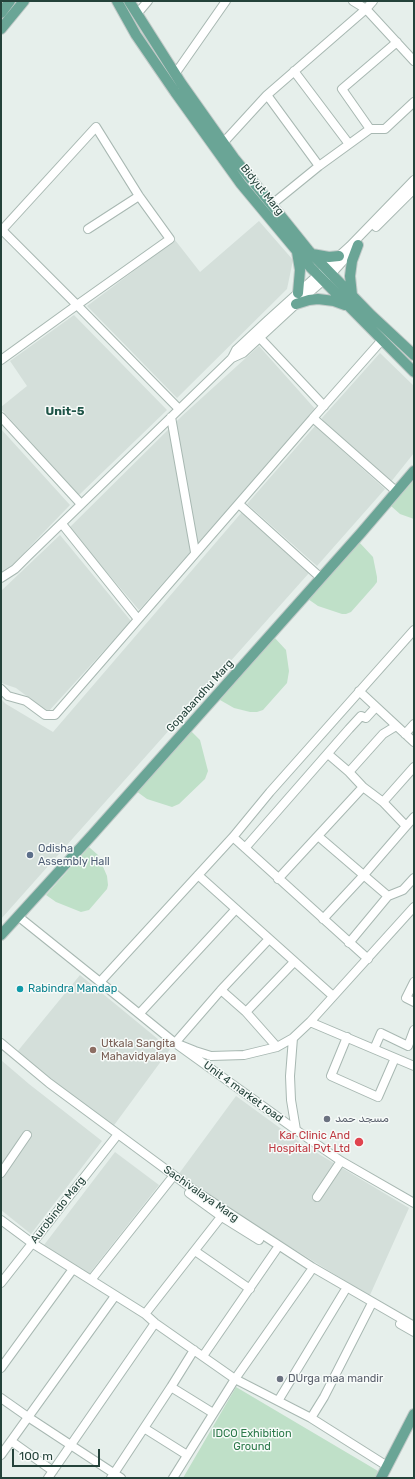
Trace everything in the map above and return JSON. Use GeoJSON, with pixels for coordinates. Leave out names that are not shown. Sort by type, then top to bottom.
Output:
{"type":"FeatureCollection","features":[{"type":"Feature","properties":{"kind":"main road"},"geometry":{"type":"LineString","coordinates":[[2,11],[10,1]]}},
{"type":"Feature","properties":{"kind":"main road"},"geometry":{"type":"LineString","coordinates":[[1,29],[24,1]]}},
{"type":"Feature","properties":{"kind":"main road","name":"Bidyut Marg"},"geometry":{"type":"LineString","coordinates":[[117,1],[136,35],[241,184],[321,278],[414,372]]}},
{"type":"Feature","properties":{"kind":"main road","name":"Bidyut Marg"},"geometry":{"type":"LineString","coordinates":[[129,1],[175,74],[223,143],[271,204],[312,254],[414,355]]}},
{"type":"Feature","properties":{"kind":"main road"},"geometry":{"type":"LineString","coordinates":[[352,295],[350,276],[352,261],[358,245]]}},
{"type":"Feature","properties":{"kind":"main road"},"geometry":{"type":"LineString","coordinates":[[297,251],[300,270],[298,293]]}},
{"type":"Feature","properties":{"kind":"main road"},"geometry":{"type":"LineString","coordinates":[[312,254],[329,257],[339,256]]}},
{"type":"Feature","properties":{"kind":"main road"},"geometry":{"type":"LineString","coordinates":[[296,304],[309,300],[322,300],[334,301],[347,305]]}},
{"type":"Feature","properties":{"kind":"main road","name":"Gopabandhu Marg"},"geometry":{"type":"LineString","coordinates":[[1,934],[19,916],[321,578],[414,471]]}},
{"type":"Feature","properties":{"kind":"main road"},"geometry":{"type":"LineString","coordinates":[[381,1478],[414,1414]]}},
{"type":"Feature","properties":{"kind":"main road"},"geometry":{"type":"LineString","coordinates":[[388,1478],[414,1428]]}},
{"type":"Feature","properties":{"kind":"street"},"geometry":{"type":"LineString","coordinates":[[137,14],[148,1]]}},
{"type":"Feature","properties":{"kind":"street"},"geometry":{"type":"LineString","coordinates":[[175,74],[226,1]]}},
{"type":"Feature","properties":{"kind":"street"},"geometry":{"type":"LineString","coordinates":[[353,1],[366,9],[414,61]]}},
{"type":"Feature","properties":{"kind":"street"},"geometry":{"type":"LineString","coordinates":[[223,143],[267,95],[366,9],[372,1]]}},
{"type":"Feature","properties":{"kind":"street"},"geometry":{"type":"LineString","coordinates":[[370,129],[342,89],[397,42]]}},
{"type":"Feature","properties":{"kind":"street"},"geometry":{"type":"LineString","coordinates":[[294,71],[349,144]]}},
{"type":"Feature","properties":{"kind":"street"},"geometry":{"type":"LineString","coordinates":[[267,95],[319,166]]}},
{"type":"Feature","properties":{"kind":"street"},"geometry":{"type":"LineString","coordinates":[[271,204],[319,166],[370,129],[385,129],[414,102]]}},
{"type":"Feature","properties":{"kind":"street"},"geometry":{"type":"LineString","coordinates":[[1,360],[77,305],[170,239],[139,196],[96,128],[1,230],[77,305],[179,409]]}},
{"type":"Feature","properties":{"kind":"street"},"geometry":{"type":"LineString","coordinates":[[329,271],[339,256],[414,180]]}},
{"type":"Feature","properties":{"kind":"street"},"geometry":{"type":"LineString","coordinates":[[257,335],[296,304],[414,189]]}},
{"type":"Feature","properties":{"kind":"street"},"geometry":{"type":"LineString","coordinates":[[88,229],[139,196]]}},
{"type":"Feature","properties":{"kind":"street"},"geometry":{"type":"LineString","coordinates":[[1,578],[15,568],[62,524],[232,358],[243,353],[257,335],[298,293],[321,278]]}},
{"type":"Feature","properties":{"kind":"street"},"geometry":{"type":"LineString","coordinates":[[257,335],[324,406]]}},
{"type":"Feature","properties":{"kind":"street"},"geometry":{"type":"LineString","coordinates":[[1,689],[8,696],[26,700],[45,715],[55,715],[382,340]]}},
{"type":"Feature","properties":{"kind":"street"},"geometry":{"type":"LineString","coordinates":[[1,416],[81,504]]}},
{"type":"Feature","properties":{"kind":"street"},"geometry":{"type":"LineString","coordinates":[[171,417],[196,552]]}},
{"type":"Feature","properties":{"kind":"street"},"geometry":{"type":"LineString","coordinates":[[313,418],[396,492]]}},
{"type":"Feature","properties":{"kind":"street"},"geometry":{"type":"LineString","coordinates":[[239,504],[321,578]]}},
{"type":"Feature","properties":{"kind":"street"},"geometry":{"type":"LineString","coordinates":[[62,524],[138,619]]}},
{"type":"Feature","properties":{"kind":"street"},"geometry":{"type":"LineString","coordinates":[[100,982],[232,837],[275,786],[414,630]]}},
{"type":"Feature","properties":{"kind":"street"},"geometry":{"type":"LineString","coordinates":[[360,691],[414,742]]}},
{"type":"Feature","properties":{"kind":"street"},"geometry":{"type":"LineString","coordinates":[[245,848],[361,716],[366,718],[376,707]]}},
{"type":"Feature","properties":{"kind":"street"},"geometry":{"type":"LineString","coordinates":[[405,734],[414,724]]}},
{"type":"Feature","properties":{"kind":"street"},"geometry":{"type":"LineString","coordinates":[[349,772],[383,734],[396,726]]}},
{"type":"Feature","properties":{"kind":"street"},"geometry":{"type":"LineString","coordinates":[[328,754],[349,772],[363,788],[382,802],[406,826]]}},
{"type":"Feature","properties":{"kind":"street"},"geometry":{"type":"LineString","coordinates":[[382,802],[414,766]]}},
{"type":"Feature","properties":{"kind":"street"},"geometry":{"type":"LineString","coordinates":[[278,879],[363,788]]}},
{"type":"Feature","properties":{"kind":"street"},"geometry":{"type":"LineString","coordinates":[[322,919],[363,876],[414,817]]}},
{"type":"Feature","properties":{"kind":"street"},"geometry":{"type":"LineString","coordinates":[[318,836],[388,896]]}},
{"type":"Feature","properties":{"kind":"street"},"geometry":{"type":"LineString","coordinates":[[232,837],[368,959]]}},
{"type":"Feature","properties":{"kind":"street"},"geometry":{"type":"LineString","coordinates":[[198,875],[333,996]]}},
{"type":"Feature","properties":{"kind":"street"},"geometry":{"type":"LineString","coordinates":[[349,942],[388,896],[404,890],[414,878]]}},
{"type":"Feature","properties":{"kind":"street"},"geometry":{"type":"LineString","coordinates":[[269,939],[221,990],[176,1043],[212,1056],[244,1055],[277,1047],[293,1038],[409,918],[414,907]]}},
{"type":"Feature","properties":{"kind":"street"},"geometry":{"type":"LineString","coordinates":[[140,1013],[236,909]]}},
{"type":"Feature","properties":{"kind":"street","name":"Unit 4 market road"},"geometry":{"type":"LineString","coordinates":[[19,916],[176,1043],[341,1161],[414,1203]]}},
{"type":"Feature","properties":{"kind":"street"},"geometry":{"type":"LineString","coordinates":[[246,1012],[294,962]]}},
{"type":"Feature","properties":{"kind":"street"},"geometry":{"type":"LineString","coordinates":[[414,982],[406,998],[414,1002]]}},
{"type":"Feature","properties":{"kind":"street"},"geometry":{"type":"LineString","coordinates":[[221,990],[246,1012],[277,1047]]}},
{"type":"Feature","properties":{"kind":"street"},"geometry":{"type":"LineString","coordinates":[[310,1022],[414,1066]]}},
{"type":"Feature","properties":{"kind":"street"},"geometry":{"type":"LineString","coordinates":[[374,1049],[380,1033],[408,1046],[414,1030]]}},
{"type":"Feature","properties":{"kind":"street"},"geometry":{"type":"LineString","coordinates":[[293,1038],[290,1076],[291,1100],[296,1130]]}},
{"type":"Feature","properties":{"kind":"street"},"geometry":{"type":"LineString","coordinates":[[347,1038],[331,1076],[378,1097],[395,1058]]}},
{"type":"Feature","properties":{"kind":"street","name":"Sachivalaya Marg"},"geometry":{"type":"LineString","coordinates":[[1,1043],[55,1088],[224,1214],[312,1267],[414,1332]]}},
{"type":"Feature","properties":{"kind":"street","name":"Sachivalaya Marg"},"geometry":{"type":"LineString","coordinates":[[1,1050],[46,1087],[114,1138],[171,1179],[276,1250],[344,1292],[414,1326]]}},
{"type":"Feature","properties":{"kind":"street"},"geometry":{"type":"LineString","coordinates":[[1,1172],[28,1135]]}},
{"type":"Feature","properties":{"kind":"street","name":"Aurobindo Marg"},"geometry":{"type":"LineString","coordinates":[[1,1283],[114,1138]]}},
{"type":"Feature","properties":{"kind":"street"},"geometry":{"type":"LineString","coordinates":[[317,1197],[341,1161]]}},
{"type":"Feature","properties":{"kind":"street"},"geometry":{"type":"LineString","coordinates":[[91,1280],[171,1179]]}},
{"type":"Feature","properties":{"kind":"street"},"geometry":{"type":"LineString","coordinates":[[145,1314],[224,1214]]}},
{"type":"Feature","properties":{"kind":"street"},"geometry":{"type":"LineString","coordinates":[[1,1220],[32,1243],[145,1314],[155,1323],[235,1379],[311,1418],[387,1466]]}},
{"type":"Feature","properties":{"kind":"street"},"geometry":{"type":"LineString","coordinates":[[203,1356],[276,1250]]}},
{"type":"Feature","properties":{"kind":"street"},"geometry":{"type":"LineString","coordinates":[[195,1251],[250,1289]]}},
{"type":"Feature","properties":{"kind":"street"},"geometry":{"type":"LineString","coordinates":[[1,1368],[73,1269]]}},
{"type":"Feature","properties":{"kind":"street"},"geometry":{"type":"LineString","coordinates":[[173,1478],[235,1379],[310,1272]]}},
{"type":"Feature","properties":{"kind":"street"},"geometry":{"type":"LineString","coordinates":[[278,1401],[344,1292]]}},
{"type":"Feature","properties":{"kind":"street"},"geometry":{"type":"LineString","coordinates":[[1,1455],[115,1296]]}},
{"type":"Feature","properties":{"kind":"street"},"geometry":{"type":"LineString","coordinates":[[311,1418],[324,1397],[371,1305]]}},
{"type":"Feature","properties":{"kind":"street"},"geometry":{"type":"LineString","coordinates":[[11,1441],[51,1474],[155,1323]]}},
{"type":"Feature","properties":{"kind":"street"},"geometry":{"type":"LineString","coordinates":[[112,1476],[194,1350]]}},
{"type":"Feature","properties":{"kind":"street"},"geometry":{"type":"LineString","coordinates":[[171,1387],[213,1413]]}},
{"type":"Feature","properties":{"kind":"street"},"geometry":{"type":"LineString","coordinates":[[1,1398],[71,1445],[112,1476],[122,1478]]}},
{"type":"Feature","properties":{"kind":"street"},"geometry":{"type":"LineString","coordinates":[[144,1428],[187,1455]]}},
{"type":"Feature","properties":{"kind":"shaded area"},"geometry":{"type":"Polygon","coordinates":[[[259,221],[293,260],[287,289],[177,398],[87,306],[175,240],[200,272],[259,221]]]}},
{"type":"Feature","properties":{"kind":"shaded area"},"geometry":{"type":"Polygon","coordinates":[[[74,315],[167,410],[79,495],[1,409],[1,407],[27,386],[10,361],[74,315]]]}},
{"type":"Feature","properties":{"kind":"shaded area"},"geometry":{"type":"Polygon","coordinates":[[[259,346],[316,410],[139,610],[69,528],[183,415],[259,346]]]}},
{"type":"Feature","properties":{"kind":"shaded area"},"geometry":{"type":"Polygon","coordinates":[[[380,353],[414,386],[414,453],[390,483],[323,424],[322,418],[380,353]]]}},
{"type":"Feature","properties":{"kind":"shaded area"},"geometry":{"type":"Polygon","coordinates":[[[315,426],[385,489],[317,566],[247,504],[315,426]]]}},
{"type":"Feature","properties":{"kind":"shaded area"},"geometry":{"type":"Polygon","coordinates":[[[1,429],[70,505],[13,564],[1,572],[1,429]]]}},
{"type":"Feature","properties":{"kind":"shaded area"},"geometry":{"type":"Polygon","coordinates":[[[242,512],[309,573],[1,919],[1,699],[6,704],[53,732],[242,512]]]}},
{"type":"Feature","properties":{"kind":"shaded area"},"geometry":{"type":"Polygon","coordinates":[[[60,535],[131,621],[48,712],[16,688],[1,682],[1,591],[60,535]]]}},
{"type":"Feature","properties":{"kind":"shaded area","name":"Utkala Sangita Mahavidyalaya"},"geometry":{"type":"Polygon","coordinates":[[[80,975],[170,1049],[112,1128],[57,1087],[17,1052],[80,975]]]}},
{"type":"Feature","properties":{"kind":"shaded area"},"geometry":{"type":"Polygon","coordinates":[[[1,1060],[29,1084],[102,1141],[31,1234],[1,1210],[1,1060]]]}},
{"type":"Feature","properties":{"kind":"shaded area"},"geometry":{"type":"Polygon","coordinates":[[[236,1096],[302,1144],[409,1208],[370,1295],[201,1192],[178,1175],[236,1096]]]}},
{"type":"Feature","properties":{"kind":"shaded area"},"geometry":{"type":"Polygon","coordinates":[[[115,1152],[159,1185],[89,1274],[44,1245],[115,1152]]]}},
{"type":"Feature","properties":{"kind":"green space"},"geometry":{"type":"Polygon","coordinates":[[[414,480],[414,519],[400,514],[391,506],[414,480]]]}},
{"type":"Feature","properties":{"kind":"green space"},"geometry":{"type":"Polygon","coordinates":[[[359,542],[373,557],[377,582],[351,612],[342,614],[318,606],[308,599],[359,542]]]}},
{"type":"Feature","properties":{"kind":"green space"},"geometry":{"type":"Polygon","coordinates":[[[274,637],[286,650],[289,671],[287,683],[263,710],[257,712],[234,708],[220,700],[274,637]]]}},
{"type":"Feature","properties":{"kind":"green space"},"geometry":{"type":"Polygon","coordinates":[[[190,730],[200,740],[208,771],[205,779],[179,804],[172,807],[147,799],[136,791],[190,730]]]}},
{"type":"Feature","properties":{"kind":"green space"},"geometry":{"type":"Polygon","coordinates":[[[89,847],[98,855],[107,876],[108,885],[107,889],[89,910],[81,912],[56,902],[46,895],[89,847]]]}},
{"type":"Feature","properties":{"kind":"green space","name":"IDCO Exhibition Ground"},"geometry":{"type":"Polygon","coordinates":[[[236,1387],[378,1471],[375,1478],[183,1478],[236,1387]]]}},
{"type":"Feature","properties":{"kind":"place","name":"Odisha Assembly Hall"},"geometry":{"type":"Point","coordinates":[30,855]}},
{"type":"Feature","properties":{"kind":"place","name":"Rabindra Mandap"},"geometry":{"type":"Point","coordinates":[20,989]}},
{"type":"Feature","properties":{"kind":"place","name":"Utkala Sangita Mahavidyalaya"},"geometry":{"type":"Point","coordinates":[93,1050]}},
{"type":"Feature","properties":{"kind":"place","name":"مسجد حمد"},"geometry":{"type":"Point","coordinates":[327,1119]}},
{"type":"Feature","properties":{"kind":"place","name":"Kar Clinic And Hospital Pvt Ltd"},"geometry":{"type":"Point","coordinates":[359,1142]}},
{"type":"Feature","properties":{"kind":"place","name":"DUrga maa mandir"},"geometry":{"type":"Point","coordinates":[280,1379]}},
{"type":"Feature","properties":{"kind":"district","name":"Unit-5"},"geometry":{"type":"Point","coordinates":[65,412]}}]}
